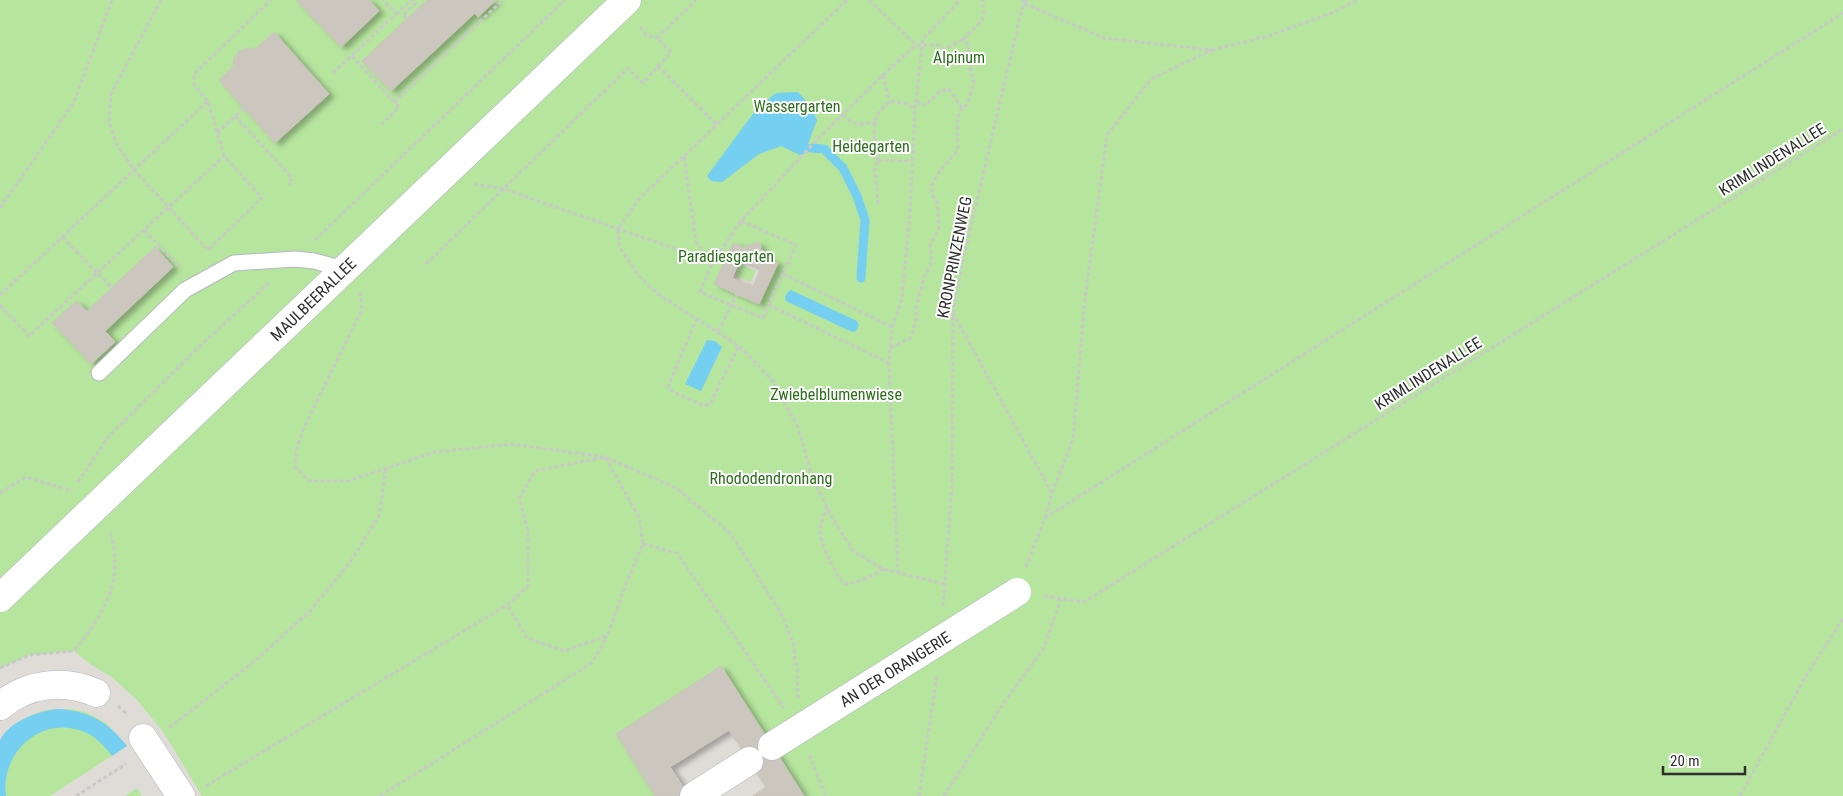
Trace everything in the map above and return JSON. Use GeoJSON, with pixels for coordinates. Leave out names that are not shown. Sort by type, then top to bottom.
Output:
{"type":"FeatureCollection","features":[{"type":"Feature","properties":{"kind":"street","name":"MAULBEERALLEE"},"geometry":{"type":"LineString","coordinates":[[0,598],[627,0]]}},
{"type":"Feature","properties":{"kind":"street","name":"AN DER ORANGERIE"},"geometry":{"type":"LineString","coordinates":[[772,746],[1017,592]]}},
{"type":"Feature","properties":{"kind":"street"},"geometry":{"type":"LineString","coordinates":[[2,699],[28,690],[39,679],[65,684],[83,675]]}},
{"type":"Feature","properties":{"kind":"street"},"geometry":{"type":"LineString","coordinates":[[146,743],[190,793]]}},
{"type":"Feature","properties":{"kind":"street"},"geometry":{"type":"LineString","coordinates":[[694,796],[750,761]]}},
{"type":"Feature","properties":{"kind":"lane"},"geometry":{"type":"LineString","coordinates":[[99,373],[185,290],[234,263],[295,259],[314,261],[344,269]]}},
{"type":"Feature","properties":{"kind":"path"},"geometry":{"type":"LineString","coordinates":[[0,208],[74,102],[112,0]]}},
{"type":"Feature","properties":{"kind":"path"},"geometry":{"type":"LineString","coordinates":[[162,0],[111,94],[109,121],[116,143],[134,170],[208,250],[262,198],[224,156],[208,101],[194,85],[194,74],[271,0]]}},
{"type":"Feature","properties":{"kind":"path"},"geometry":{"type":"LineString","coordinates":[[383,0],[396,14]]}},
{"type":"Feature","properties":{"kind":"path"},"geometry":{"type":"LineString","coordinates":[[333,73],[412,0],[416,3],[403,15],[407,19]]}},
{"type":"Feature","properties":{"kind":"path"},"geometry":{"type":"LineString","coordinates":[[394,102],[503,0]]}},
{"type":"Feature","properties":{"kind":"path"},"geometry":{"type":"LineString","coordinates":[[426,264],[628,68],[643,82],[671,52],[657,38],[696,0]]}},
{"type":"Feature","properties":{"kind":"path"},"geometry":{"type":"LineString","coordinates":[[848,0],[640,199],[618,229],[620,246],[639,276],[658,294],[739,346],[772,380],[798,427],[812,477],[853,552],[883,569],[898,574],[889,363],[892,327],[902,299],[910,210],[915,108],[923,39],[960,0]]}},
{"type":"Feature","properties":{"kind":"path"},"geometry":{"type":"LineString","coordinates":[[869,0],[916,46]]}},
{"type":"Feature","properties":{"kind":"path"},"geometry":{"type":"LineString","coordinates":[[740,221],[796,245],[763,318],[700,292],[713,262],[740,221],[815,142],[883,75],[916,46],[939,45],[944,50],[964,39],[982,22],[986,14],[982,0]]}},
{"type":"Feature","properties":{"kind":"path"},"geometry":{"type":"LineString","coordinates":[[1017,592],[1052,492],[1073,439],[1085,299],[1107,134],[1152,79],[1212,50],[1269,36],[1334,12],[1358,0]]}},
{"type":"Feature","properties":{"kind":"path"},"geometry":{"type":"LineString","coordinates":[[1025,1],[1104,38],[1212,50]]}},
{"type":"Feature","properties":{"kind":"path","name":"KRONPRINZENWEG"},"geometry":{"type":"LineString","coordinates":[[898,574],[945,584],[952,485],[953,312],[964,256],[1025,1]]}},
{"type":"Feature","properties":{"kind":"path"},"geometry":{"type":"LineString","coordinates":[[1044,518],[1843,13]]}},
{"type":"Feature","properties":{"kind":"path"},"geometry":{"type":"LineString","coordinates":[[891,348],[911,338],[924,277],[932,261],[930,245],[939,227],[937,202],[932,195],[932,185],[939,172],[958,150],[957,119],[962,108],[967,105],[974,83],[970,68],[968,45],[964,39]]}},
{"type":"Feature","properties":{"kind":"path"},"geometry":{"type":"LineString","coordinates":[[352,56],[399,107],[382,124]]}},
{"type":"Feature","properties":{"kind":"path"},"geometry":{"type":"LineString","coordinates":[[658,66],[718,126]]}},
{"type":"Feature","properties":{"kind":"path"},"geometry":{"type":"LineString","coordinates":[[883,75],[889,101]]}},
{"type":"Feature","properties":{"kind":"path"},"geometry":{"type":"LineString","coordinates":[[916,101],[924,105],[928,104],[939,92],[949,89],[962,108]]}},
{"type":"Feature","properties":{"kind":"path"},"geometry":{"type":"LineString","coordinates":[[0,295],[208,101]]}},
{"type":"Feature","properties":{"kind":"path"},"geometry":{"type":"LineString","coordinates":[[889,101],[905,103],[915,108]]}},
{"type":"Feature","properties":{"kind":"path"},"geometry":{"type":"LineString","coordinates":[[878,204],[875,166],[878,160],[875,122],[877,116],[889,101]]}},
{"type":"Feature","properties":{"kind":"path"},"geometry":{"type":"LineString","coordinates":[[218,133],[244,108]]}},
{"type":"Feature","properties":{"kind":"path"},"geometry":{"type":"LineString","coordinates":[[843,115],[852,123],[875,122]]}},
{"type":"Feature","properties":{"kind":"path"},"geometry":{"type":"LineString","coordinates":[[236,116],[292,178],[288,182],[290,185]]}},
{"type":"Feature","properties":{"kind":"path","name":"KRIMLINDENALLEE"},"geometry":{"type":"LineString","coordinates":[[1017,592],[1084,602],[1843,129]]}},
{"type":"Feature","properties":{"kind":"path"},"geometry":{"type":"LineString","coordinates":[[0,306],[29,336],[224,156]]}},
{"type":"Feature","properties":{"kind":"path"},"geometry":{"type":"LineString","coordinates":[[684,156],[696,244],[713,262]]}},
{"type":"Feature","properties":{"kind":"path"},"geometry":{"type":"LineString","coordinates":[[878,160],[911,161]]}},
{"type":"Feature","properties":{"kind":"path"},"geometry":{"type":"LineString","coordinates":[[438,182],[488,185],[504,189],[713,262]]}},
{"type":"Feature","properties":{"kind":"path"},"geometry":{"type":"LineString","coordinates":[[144,230],[182,271]]}},
{"type":"Feature","properties":{"kind":"path"},"geometry":{"type":"LineString","coordinates":[[62,237],[112,288]]}},
{"type":"Feature","properties":{"kind":"path"},"geometry":{"type":"LineString","coordinates":[[344,269],[360,289],[362,309],[303,430],[297,447],[295,467],[309,481],[348,481],[435,452],[511,444],[606,458],[676,488],[731,534],[782,615],[793,643],[797,670],[799,730]]}},
{"type":"Feature","properties":{"kind":"path"},"geometry":{"type":"LineString","coordinates":[[783,274],[892,327]]}},
{"type":"Feature","properties":{"kind":"path"},"geometry":{"type":"LineString","coordinates":[[718,331],[737,294]]}},
{"type":"Feature","properties":{"kind":"path"},"geometry":{"type":"LineString","coordinates":[[769,305],[889,363]]}},
{"type":"Feature","properties":{"kind":"path"},"geometry":{"type":"LineString","coordinates":[[953,312],[1052,492]]}},
{"type":"Feature","properties":{"kind":"path"},"geometry":{"type":"LineString","coordinates":[[697,318],[668,387],[673,392],[704,406],[710,404],[739,346]]}},
{"type":"Feature","properties":{"kind":"path"},"geometry":{"type":"LineString","coordinates":[[380,796],[592,663],[607,636],[643,544],[639,517],[606,458]]}},
{"type":"Feature","properties":{"kind":"path"},"geometry":{"type":"LineString","coordinates":[[190,793],[506,605],[528,586],[528,530],[519,498],[535,471],[606,458]]}},
{"type":"Feature","properties":{"kind":"path"},"geometry":{"type":"LineString","coordinates":[[76,796],[146,743],[164,733],[256,660],[310,611],[351,561],[379,516],[386,468]]}},
{"type":"Feature","properties":{"kind":"path"},"geometry":{"type":"LineString","coordinates":[[827,506],[820,532],[830,562],[840,581],[846,584],[855,583],[883,569]]}},
{"type":"Feature","properties":{"kind":"path"},"geometry":{"type":"LineString","coordinates":[[643,544],[677,553],[799,730],[826,796]]}},
{"type":"Feature","properties":{"kind":"path"},"geometry":{"type":"LineString","coordinates":[[944,796],[1006,701],[1044,648],[1061,599]]}},
{"type":"Feature","properties":{"kind":"path"},"geometry":{"type":"LineString","coordinates":[[506,605],[528,638],[564,651],[607,636]]}},
{"type":"Feature","properties":{"kind":"path"},"geometry":{"type":"LineString","coordinates":[[1740,796],[1807,674],[1843,619]]}},
{"type":"Feature","properties":{"kind":"path"},"geometry":{"type":"LineString","coordinates":[[0,668],[30,654],[83,675],[110,700],[122,708],[146,743]]}},
{"type":"Feature","properties":{"kind":"path"},"geometry":{"type":"LineString","coordinates":[[919,796],[936,682]]}},
{"type":"Feature","properties":{"kind":"green space"},"geometry":{"type":"Polygon","coordinates":[[[0,0],[1843,0],[1843,796],[0,796],[0,0]]]}},
{"type":"Feature","properties":{"kind":"shaded area"},"geometry":{"type":"Polygon","coordinates":[[[740,259],[761,268],[753,287],[732,278],[740,259]],[[740,264],[735,276],[751,282],[756,271],[740,264]]]}},
{"type":"Feature","properties":{"kind":"shaded area"},"geometry":{"type":"Polygon","coordinates":[[[74,651],[90,664],[113,678],[138,701],[164,733],[202,796],[142,796],[137,788],[125,796],[50,796],[127,746],[107,724],[88,713],[72,709],[45,710],[30,716],[6,733],[0,741],[0,668],[30,655],[74,651]]]}},
{"type":"Feature","properties":{"kind":"shaded area"},"geometry":{"type":"Polygon","coordinates":[[[729,730],[766,787],[753,796],[689,796],[670,767],[729,730]]]}},
{"type":"Feature","properties":{"kind":"water"},"geometry":{"type":"Polygon","coordinates":[[[798,92],[809,104],[817,120],[808,144],[812,148],[810,152],[800,155],[781,146],[759,154],[722,182],[711,181],[707,176],[758,107],[776,93],[798,92]]]}},
{"type":"Feature","properties":{"kind":"water"},"geometry":{"type":"Polygon","coordinates":[[[791,290],[857,321],[859,325],[856,331],[852,332],[786,301],[785,297],[791,290]]]}},
{"type":"Feature","properties":{"kind":"water"},"geometry":{"type":"Polygon","coordinates":[[[707,340],[715,341],[722,347],[701,391],[685,384],[707,340]]]}},
{"type":"Feature","properties":{"kind":"water"},"geometry":{"type":"Polygon","coordinates":[[[57,709],[78,712],[96,719],[113,730],[127,746],[112,756],[97,740],[79,730],[64,727],[49,729],[36,734],[16,754],[9,767],[6,781],[6,796],[0,796],[0,741],[4,734],[9,728],[24,719],[41,712],[57,709]]]}},
{"type":"Feature","properties":{"kind":"building"},"geometry":{"type":"Polygon","coordinates":[[[296,0],[369,0],[379,11],[341,47],[296,0]]]}},
{"type":"Feature","properties":{"kind":"building"},"geometry":{"type":"Polygon","coordinates":[[[427,0],[496,0],[478,17],[475,13],[391,91],[362,61],[427,0]]]}},
{"type":"Feature","properties":{"kind":"building"},"geometry":{"type":"Polygon","coordinates":[[[274,32],[329,94],[275,143],[219,80],[233,67],[234,58],[239,51],[249,48],[254,50],[274,32]]]}},
{"type":"Feature","properties":{"kind":"building"},"geometry":{"type":"Polygon","coordinates":[[[733,243],[746,248],[748,244],[759,243],[760,249],[764,251],[762,256],[778,263],[759,304],[714,284],[733,243]],[[740,259],[732,278],[753,287],[761,268],[740,259]]]}},
{"type":"Feature","properties":{"kind":"building"},"geometry":{"type":"Polygon","coordinates":[[[155,247],[173,267],[105,331],[115,342],[91,364],[52,323],[76,301],[87,311],[155,247]]]}},
{"type":"Feature","properties":{"kind":"building"},"geometry":{"type":"Polygon","coordinates":[[[721,666],[804,796],[753,796],[766,787],[729,730],[670,767],[689,796],[655,796],[616,734],[721,666]]]}},
{"type":"Feature","properties":{"kind":"waterway"},"geometry":{"type":"LineString","coordinates":[[812,148],[824,149],[843,168],[857,196],[865,220],[861,278]]}},
{"type":"Feature","properties":{"kind":"park label","name":"Alpinum"},"geometry":{"type":"Point","coordinates":[959,57]}},
{"type":"Feature","properties":{"kind":"park label","name":"Wassergarten"},"geometry":{"type":"Point","coordinates":[797,106]}},
{"type":"Feature","properties":{"kind":"park label","name":"Heidegarten"},"geometry":{"type":"Point","coordinates":[871,146]}},
{"type":"Feature","properties":{"kind":"park label","name":"Paradiesgarten"},"geometry":{"type":"Point","coordinates":[726,256]}},
{"type":"Feature","properties":{"kind":"park label","name":"Zwiebelblumenwiese"},"geometry":{"type":"Point","coordinates":[836,394]}},
{"type":"Feature","properties":{"kind":"park label","name":"Rhododendronhang"},"geometry":{"type":"Point","coordinates":[771,478]}}]}
